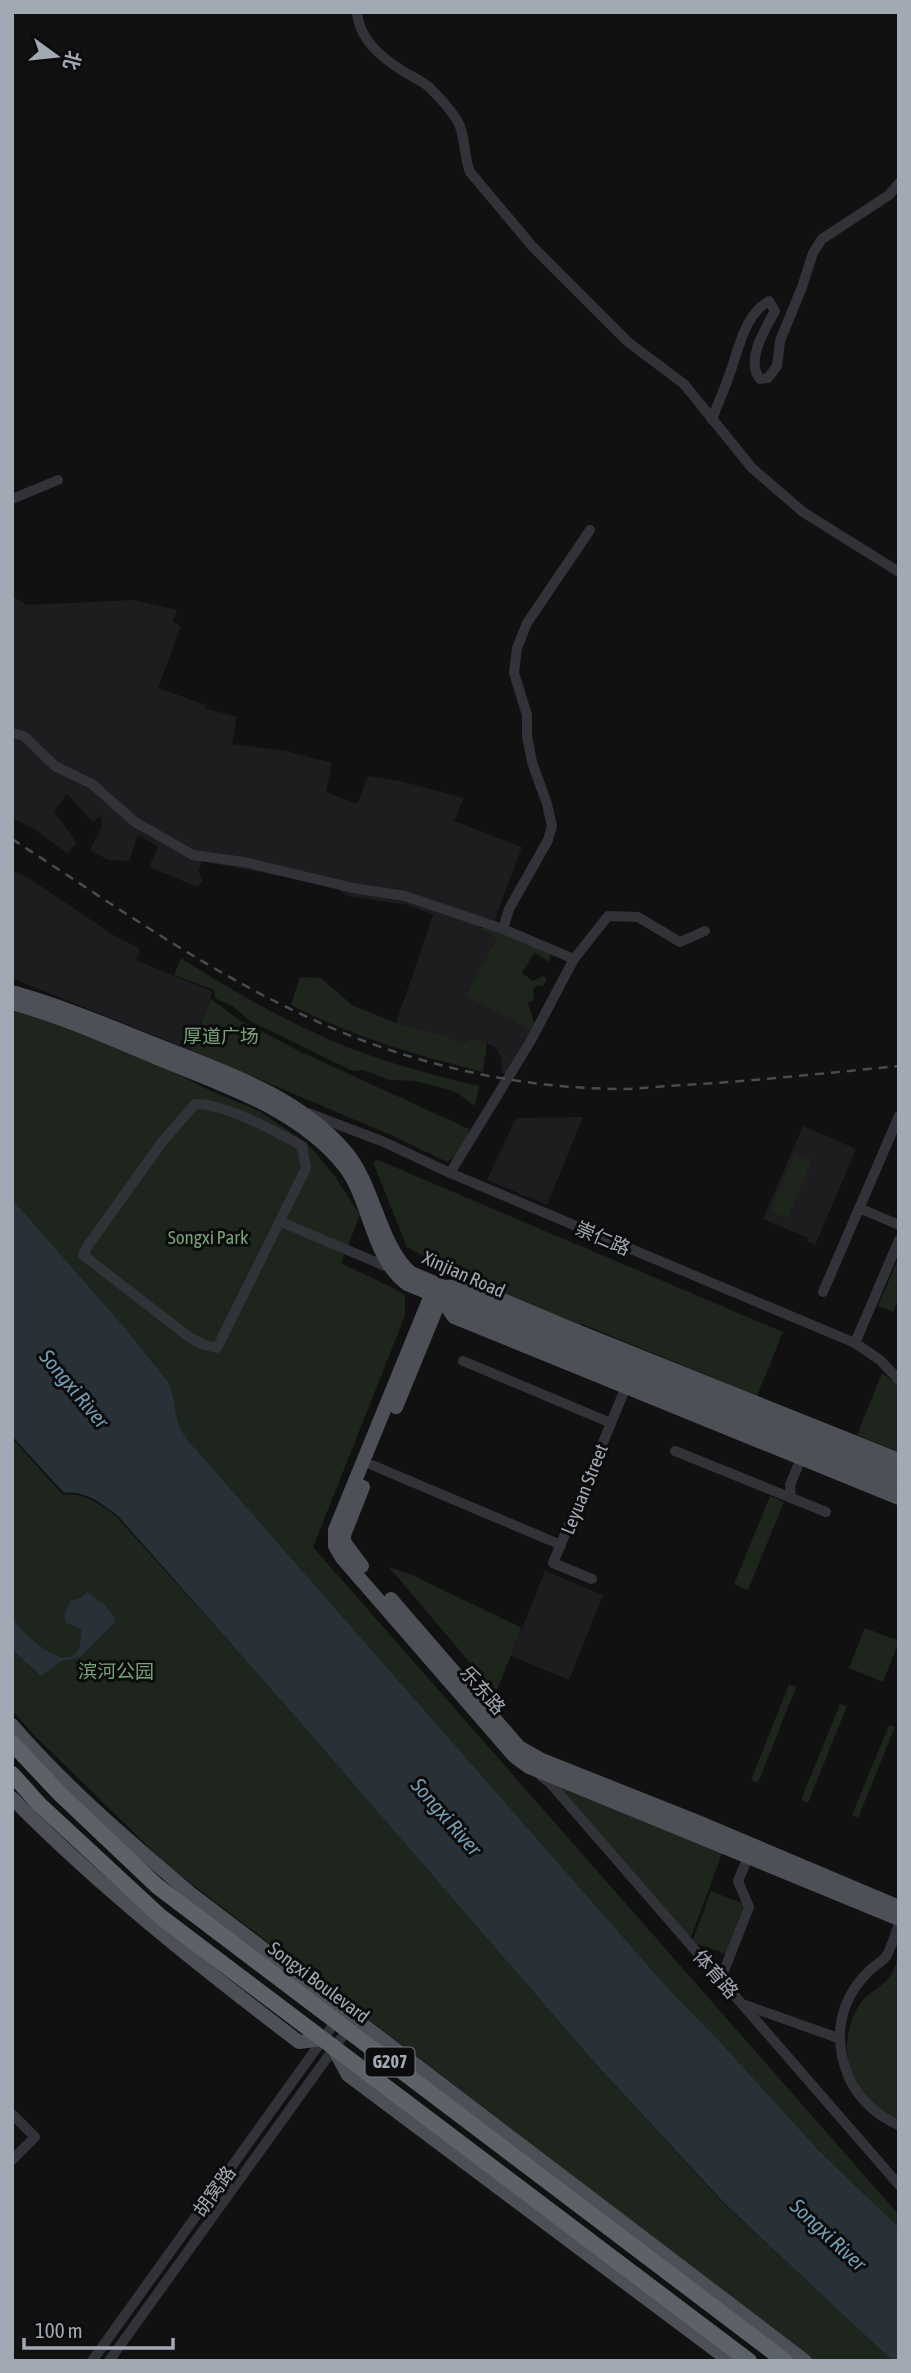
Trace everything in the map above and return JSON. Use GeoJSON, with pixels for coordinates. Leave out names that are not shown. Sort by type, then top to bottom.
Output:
{"type":"FeatureCollection","features":[{"type":"Feature","properties":{"kind":"highway","name":"Songxi Boulevard"},"geometry":{"type":"LineString","coordinates":[[12,1743],[60,1794],[157,1886],[342,2025],[541,2169],[785,2361]]}},
{"type":"Feature","properties":{"kind":"highway","name":"G207"},"geometry":{"type":"LineString","coordinates":[[12,1774],[67,1831],[160,1917],[749,2361]]}},
{"type":"Feature","properties":{"kind":"main road","name":"Xinjian Road"},"geometry":{"type":"LineString","coordinates":[[12,992],[55,1004],[252,1084],[299,1110],[339,1144],[356,1164],[395,1256],[411,1273],[438,1291],[628,1381],[804,1451],[899,1484]]}},
{"type":"Feature","properties":{"kind":"main road","name":"Xinjian Road"},"geometry":{"type":"LineString","coordinates":[[12,1003],[53,1014],[259,1100],[311,1134],[346,1169],[390,1268],[407,1284],[438,1291],[899,1472]]}},
{"type":"Feature","properties":{"kind":"main road"},"geometry":{"type":"LineString","coordinates":[[438,1291],[468,1285],[899,1460]]}},
{"type":"Feature","properties":{"kind":"main road","name":"乐东路"},"geometry":{"type":"LineString","coordinates":[[438,1291],[344,1535],[344,1542],[519,1747],[542,1760],[899,1907]]}},
{"type":"Feature","properties":{"kind":"main road","name":"乐东路"},"geometry":{"type":"LineString","coordinates":[[438,1291],[335,1530],[335,1546],[342,1558],[514,1756],[529,1767],[899,1919]]}},
{"type":"Feature","properties":{"kind":"main road"},"geometry":{"type":"LineString","coordinates":[[804,1451],[899,1498]]}},
{"type":"Feature","properties":{"kind":"main road"},"geometry":{"type":"LineString","coordinates":[[12,1725],[72,1787],[190,1893],[541,2169],[654,2245],[805,2361]]}},
{"type":"Feature","properties":{"kind":"main road"},"geometry":{"type":"LineString","coordinates":[[12,1798],[107,1889],[200,1966],[299,2042],[328,2043],[348,2075],[730,2361]]}},
{"type":"Feature","properties":{"kind":"street"},"geometry":{"type":"LineString","coordinates":[[357,12],[365,38],[379,54],[428,86],[457,121],[462,134],[464,158],[470,172],[532,246],[628,342],[684,384],[752,468],[803,512],[899,572]]}},
{"type":"Feature","properties":{"kind":"street"},"geometry":{"type":"LineString","coordinates":[[712,420],[740,341],[762,305],[769,301],[775,311],[755,357],[755,373],[760,379],[768,378],[776,366],[780,341],[813,253],[822,239],[889,195],[899,183]]}},
{"type":"Feature","properties":{"kind":"street"},"geometry":{"type":"LineString","coordinates":[[12,499],[58,480]]}},
{"type":"Feature","properties":{"kind":"street"},"geometry":{"type":"LineString","coordinates":[[503,929],[509,909],[548,840],[552,826],[532,762],[527,736],[527,715],[514,673],[517,648],[527,623],[590,530]]}},
{"type":"Feature","properties":{"kind":"street"},"geometry":{"type":"LineString","coordinates":[[12,733],[24,736],[55,766],[92,784],[135,822],[193,855],[244,862],[353,888],[405,896],[503,929],[574,959]]}},
{"type":"Feature","properties":{"kind":"street"},"geometry":{"type":"LineString","coordinates":[[450,1174],[530,1042],[574,959],[608,916],[638,916],[680,942],[705,931]]}},
{"type":"Feature","properties":{"kind":"street"},"geometry":{"type":"LineString","coordinates":[[195,1104],[216,1108],[254,1122],[302,1146],[306,1168],[281,1222],[217,1348],[189,1337],[83,1255],[163,1141],[195,1104]]}},
{"type":"Feature","properties":{"kind":"street","name":"崇仁路"},"geometry":{"type":"LineString","coordinates":[[299,1110],[384,1142],[450,1174],[855,1343],[880,1360],[899,1380]]}},
{"type":"Feature","properties":{"kind":"street"},"geometry":{"type":"LineString","coordinates":[[822,1292],[899,1116]]}},
{"type":"Feature","properties":{"kind":"street"},"geometry":{"type":"LineString","coordinates":[[859,1208],[899,1224]]}},
{"type":"Feature","properties":{"kind":"street"},"geometry":{"type":"LineString","coordinates":[[281,1222],[390,1268]]}},
{"type":"Feature","properties":{"kind":"street"},"geometry":{"type":"LineString","coordinates":[[855,1343],[899,1240]]}},
{"type":"Feature","properties":{"kind":"street"},"geometry":{"type":"LineString","coordinates":[[463,1361],[611,1423]]}},
{"type":"Feature","properties":{"kind":"street","name":"Leyuan Street"},"geometry":{"type":"LineString","coordinates":[[592,1579],[553,1563],[628,1381]]}},
{"type":"Feature","properties":{"kind":"street"},"geometry":{"type":"LineString","coordinates":[[675,1451],[826,1512]]}},
{"type":"Feature","properties":{"kind":"street"},"geometry":{"type":"LineString","coordinates":[[791,1498],[790,1485],[804,1451]]}},
{"type":"Feature","properties":{"kind":"street"},"geometry":{"type":"LineString","coordinates":[[372,1465],[561,1545]]}},
{"type":"Feature","properties":{"kind":"street","name":"体育路"},"geometry":{"type":"LineString","coordinates":[[529,1767],[550,1783],[899,2185]]}},
{"type":"Feature","properties":{"kind":"street"},"geometry":{"type":"LineString","coordinates":[[720,1981],[749,1907],[738,1881],[748,1857]]}},
{"type":"Feature","properties":{"kind":"street"},"geometry":{"type":"LineString","coordinates":[[899,1924],[886,1957],[868,1971],[850,1997],[838,2038],[841,2057],[860,2099],[889,2121],[899,2125]]}},
{"type":"Feature","properties":{"kind":"street"},"geometry":{"type":"LineString","coordinates":[[742,2004],[838,2038]]}},
{"type":"Feature","properties":{"kind":"street","name":"胡窝路"},"geometry":{"type":"LineString","coordinates":[[92,2361],[342,2025]]}},
{"type":"Feature","properties":{"kind":"street","name":"胡窝路"},"geometry":{"type":"LineString","coordinates":[[109,2361],[328,2043]]}},
{"type":"Feature","properties":{"kind":"street"},"geometry":{"type":"LineString","coordinates":[[12,2114],[35,2137],[12,2160]]}},
{"type":"Feature","properties":{"kind":"shaded area"},"geometry":{"type":"Polygon","coordinates":[[[12,596],[27,605],[133,600],[177,610],[173,622],[181,626],[158,688],[206,705],[205,709],[237,716],[232,744],[286,751],[332,763],[326,792],[357,804],[368,776],[400,781],[464,798],[454,821],[522,847],[494,921],[484,917],[479,929],[497,938],[467,996],[531,1031],[506,1074],[502,1073],[501,1057],[495,1047],[487,1043],[476,1039],[462,1046],[447,1036],[396,1023],[433,915],[408,905],[348,896],[332,886],[202,861],[198,871],[203,880],[197,887],[149,867],[158,847],[138,835],[129,861],[108,860],[90,850],[102,827],[101,816],[93,822],[67,794],[54,811],[77,843],[67,853],[31,827],[12,818],[12,596]]]}},
{"type":"Feature","properties":{"kind":"shaded area"},"geometry":{"type":"Polygon","coordinates":[[[12,870],[140,949],[136,960],[213,992],[190,1050],[12,978],[12,870]]]}},
{"type":"Feature","properties":{"kind":"shaded area"},"geometry":{"type":"Polygon","coordinates":[[[583,1117],[547,1205],[487,1180],[516,1118],[583,1117]]]}},
{"type":"Feature","properties":{"kind":"shaded area"},"geometry":{"type":"Polygon","coordinates":[[[803,1126],[856,1149],[815,1245],[807,1241],[808,1238],[763,1219],[803,1126]]]}},
{"type":"Feature","properties":{"kind":"shaded area"},"geometry":{"type":"Polygon","coordinates":[[[545,1571],[603,1595],[569,1680],[511,1656],[545,1571]]]}},
{"type":"Feature","properties":{"kind":"green space"},"geometry":{"type":"Polygon","coordinates":[[[485,927],[550,953],[550,962],[534,953],[522,973],[533,981],[543,976],[547,979],[543,986],[538,985],[533,989],[534,1000],[528,1003],[534,1023],[531,1031],[466,996],[497,938],[479,929],[485,927]]]}},
{"type":"Feature","properties":{"kind":"green space"},"geometry":{"type":"Polygon","coordinates":[[[181,958],[252,1001],[326,1038],[402,1066],[479,1086],[475,1106],[456,1092],[416,1081],[389,1080],[363,1070],[353,1071],[250,1021],[234,1007],[215,998],[214,990],[174,975],[181,958]]]}},
{"type":"Feature","properties":{"kind":"green space"},"geometry":{"type":"Polygon","coordinates":[[[300,977],[321,978],[352,1005],[396,1023],[447,1036],[462,1045],[474,1040],[487,1043],[483,1072],[385,1044],[338,1027],[291,1005],[300,977]]]}},
{"type":"Feature","properties":{"kind":"green space","name":"厚道广场"},"geometry":{"type":"Polygon","coordinates":[[[211,999],[241,1021],[301,1052],[469,1129],[464,1143],[447,1162],[393,1136],[190,1050],[211,999]]]}},
{"type":"Feature","properties":{"kind":"green space","name":"Songxi Park"},"geometry":{"type":"Polygon","coordinates":[[[12,1008],[121,1046],[211,1091],[259,1111],[307,1143],[334,1175],[360,1215],[341,1263],[405,1295],[405,1316],[313,1547],[899,2215],[899,2233],[817,2156],[286,1570],[12,1221],[12,1008]]]}},
{"type":"Feature","properties":{"kind":"green space"},"geometry":{"type":"Polygon","coordinates":[[[795,1153],[812,1160],[788,1218],[770,1211],[795,1153]]]}},
{"type":"Feature","properties":{"kind":"green space"},"geometry":{"type":"Polygon","coordinates":[[[378,1160],[783,1332],[757,1396],[580,1325],[438,1264],[407,1247],[373,1162],[378,1160]]]}},
{"type":"Feature","properties":{"kind":"green space"},"geometry":{"type":"Polygon","coordinates":[[[899,1257],[899,1298],[893,1312],[878,1306],[899,1257]]]}},
{"type":"Feature","properties":{"kind":"green space"},"geometry":{"type":"Polygon","coordinates":[[[882,1373],[899,1386],[899,1452],[857,1435],[882,1373]]]}},
{"type":"Feature","properties":{"kind":"green space","name":"滨河公园"},"geometry":{"type":"Polygon","coordinates":[[[12,1438],[63,1495],[84,1497],[115,1515],[294,1714],[596,2064],[723,2203],[896,2361],[815,2361],[167,1865],[32,1733],[12,1710],[12,1438]]]}},
{"type":"Feature","properties":{"kind":"green space"},"geometry":{"type":"Polygon","coordinates":[[[770,1496],[784,1502],[748,1590],[734,1584],[770,1496]]]}},
{"type":"Feature","properties":{"kind":"green space"},"geometry":{"type":"Polygon","coordinates":[[[389,1567],[412,1575],[522,1628],[497,1690],[494,1691],[389,1567]]]}},
{"type":"Feature","properties":{"kind":"green space"},"geometry":{"type":"Polygon","coordinates":[[[865,1628],[899,1641],[883,1682],[849,1668],[865,1628]]]}},
{"type":"Feature","properties":{"kind":"green space"},"geometry":{"type":"Polygon","coordinates":[[[789,1684],[796,1687],[758,1783],[751,1780],[789,1684]]]}},
{"type":"Feature","properties":{"kind":"green space"},"geometry":{"type":"Polygon","coordinates":[[[840,1704],[847,1706],[808,1803],[801,1800],[840,1704]]]}},
{"type":"Feature","properties":{"kind":"green space"},"geometry":{"type":"Polygon","coordinates":[[[889,1725],[895,1727],[858,1818],[852,1815],[889,1725]]]}},
{"type":"Feature","properties":{"kind":"green space"},"geometry":{"type":"Polygon","coordinates":[[[553,1783],[723,1851],[690,1940],[553,1783]]]}},
{"type":"Feature","properties":{"kind":"green space"},"geometry":{"type":"Polygon","coordinates":[[[711,1891],[744,1904],[726,1954],[692,1942],[711,1891]]]}},
{"type":"Feature","properties":{"kind":"green space"},"geometry":{"type":"Polygon","coordinates":[[[899,1955],[899,2119],[882,2110],[858,2086],[847,2055],[852,2021],[860,2004],[890,1977],[899,1955]]]}},
{"type":"Feature","properties":{"kind":"water","name":"Songxi River"},"geometry":{"type":"Polygon","coordinates":[[[12,1199],[168,1382],[177,1420],[190,1443],[671,1992],[819,2151],[899,2228],[899,2361],[893,2361],[724,2203],[595,2063],[118,1516],[86,1496],[64,1493],[12,1436],[12,1199]]]}},
{"type":"Feature","properties":{"kind":"water"},"geometry":{"type":"Polygon","coordinates":[[[87,1592],[103,1603],[115,1618],[114,1623],[80,1657],[61,1661],[41,1676],[12,1649],[12,1618],[41,1647],[64,1658],[73,1656],[79,1647],[81,1629],[66,1623],[64,1616],[70,1601],[81,1598],[87,1592]]]}},
{"type":"Feature","properties":{"kind":"railway"},"geometry":{"type":"LineString","coordinates":[[12,839],[161,936],[276,1002],[389,1050],[464,1071],[541,1084],[619,1089],[899,1066]]}}]}
